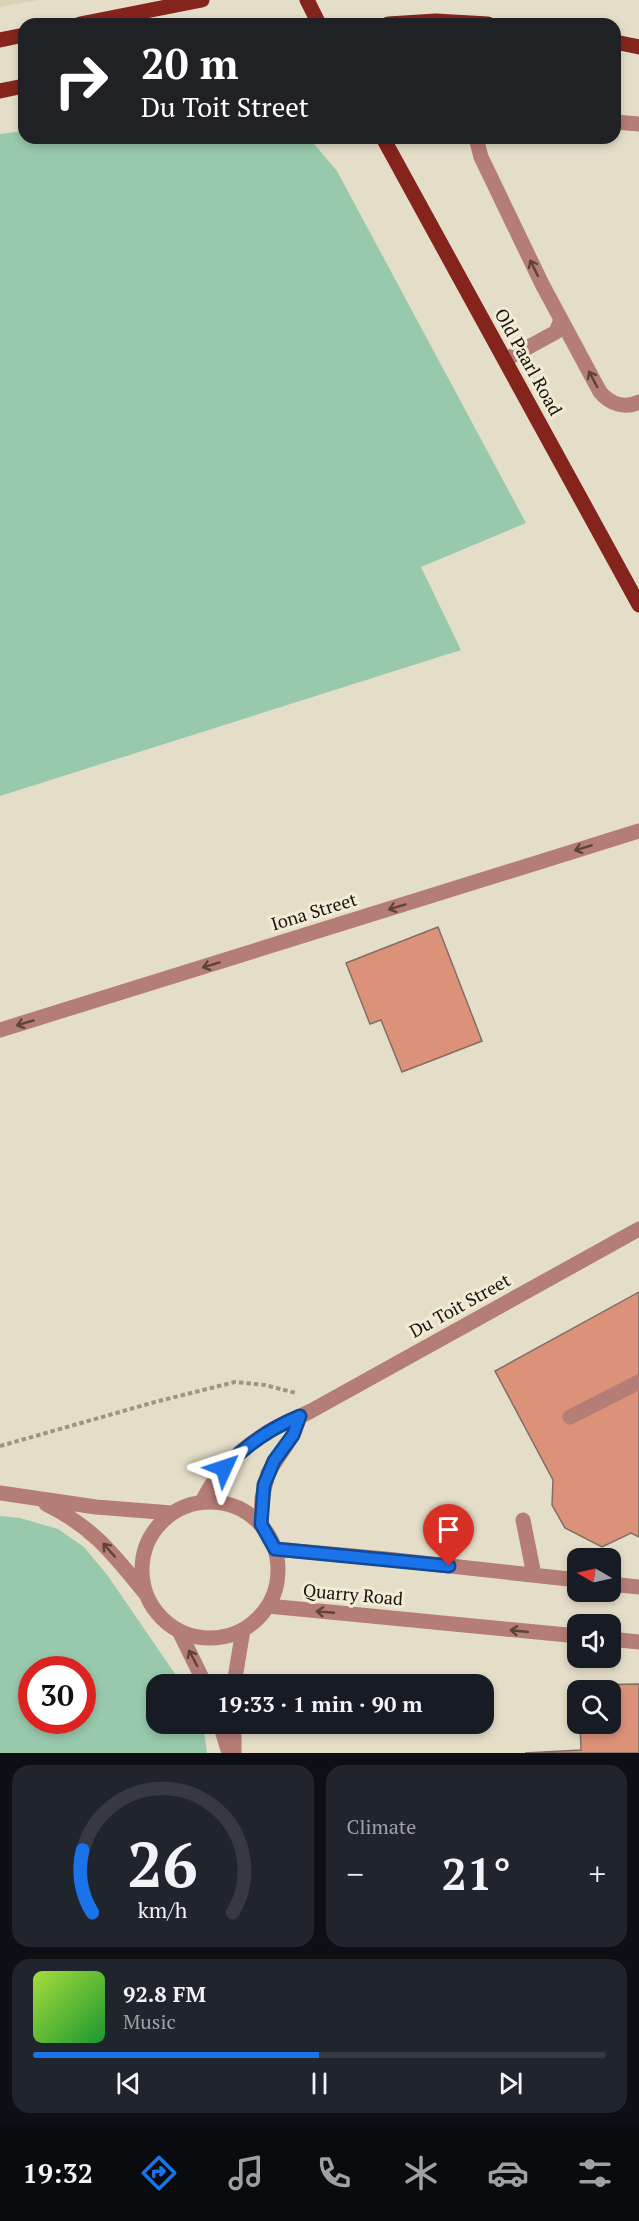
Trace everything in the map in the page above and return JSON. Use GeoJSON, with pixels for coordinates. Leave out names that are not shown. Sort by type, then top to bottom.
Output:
{"type":"FeatureCollection","features":[{"type":"Feature","properties":{"kind":"main road"},"geometry":{"type":"LineString","coordinates":[[110,18],[202,0]]}},
{"type":"Feature","properties":{"kind":"main road"},"geometry":{"type":"LineString","coordinates":[[307,0],[316,18]]}},
{"type":"Feature","properties":{"kind":"main road"},"geometry":{"type":"LineString","coordinates":[[0,40],[18,36]]}},
{"type":"Feature","properties":{"kind":"main road"},"geometry":{"type":"LineString","coordinates":[[621,43],[639,47]]}},
{"type":"Feature","properties":{"kind":"main road"},"geometry":{"type":"LineString","coordinates":[[0,91],[18,87]]}},
{"type":"Feature","properties":{"kind":"main road","name":"Old Paarl Road"},"geometry":{"type":"LineString","coordinates":[[386,144],[639,605]]}},
{"type":"Feature","properties":{"kind":"street"},"geometry":{"type":"LineString","coordinates":[[621,122],[639,124]]}},
{"type":"Feature","properties":{"kind":"street"},"geometry":{"type":"LineString","coordinates":[[478,144],[481,157],[561,320],[600,392],[605,398],[623,405],[639,402]]}},
{"type":"Feature","properties":{"kind":"street"},"geometry":{"type":"LineString","coordinates":[[505,360],[556,332],[561,320]]}},
{"type":"Feature","properties":{"kind":"street","name":"Iona Street"},"geometry":{"type":"LineString","coordinates":[[0,1030],[639,831]]}},
{"type":"Feature","properties":{"kind":"street","name":"Du Toit Street"},"geometry":{"type":"LineString","coordinates":[[202,1502],[216,1479],[231,1461],[273,1429],[639,1229]]}},
{"type":"Feature","properties":{"kind":"street"},"geometry":{"type":"LineString","coordinates":[[570,1417],[639,1382]]}},
{"type":"Feature","properties":{"kind":"street"},"geometry":{"type":"LineString","coordinates":[[261,1524],[262,1498],[268,1473],[293,1435],[300,1416]]}},
{"type":"Feature","properties":{"kind":"street"},"geometry":{"type":"LineString","coordinates":[[0,1493],[122,1510],[172,1513]]}},
{"type":"Feature","properties":{"kind":"street"},"geometry":{"type":"LineString","coordinates":[[36,1499],[70,1517],[94,1534],[147,1596],[160,1616],[179,1631],[195,1637],[228,1636],[243,1630],[254,1622],[268,1606],[275,1590],[279,1572],[275,1549],[261,1524],[245,1510],[229,1504],[202,1502],[187,1505],[172,1513],[155,1528],[145,1550],[142,1568],[147,1596]]}},
{"type":"Feature","properties":{"kind":"street"},"geometry":{"type":"LineString","coordinates":[[523,1520],[534,1575]]}},
{"type":"Feature","properties":{"kind":"street"},"geometry":{"type":"LineString","coordinates":[[275,1549],[567,1579]]}},
{"type":"Feature","properties":{"kind":"street"},"geometry":{"type":"LineString","coordinates":[[621,1585],[639,1587]]}},
{"type":"Feature","properties":{"kind":"street","name":"Quarry Road"},"geometry":{"type":"LineString","coordinates":[[268,1606],[567,1635]]}},
{"type":"Feature","properties":{"kind":"street"},"geometry":{"type":"LineString","coordinates":[[236,1674],[243,1630]]}},
{"type":"Feature","properties":{"kind":"street"},"geometry":{"type":"LineString","coordinates":[[179,1631],[200,1674]]}},
{"type":"Feature","properties":{"kind":"street"},"geometry":{"type":"LineString","coordinates":[[621,1641],[639,1642]]}},
{"type":"Feature","properties":{"kind":"street"},"geometry":{"type":"LineString","coordinates":[[223,1734],[229,1753]]}},
{"type":"Feature","properties":{"kind":"street"},"geometry":{"type":"LineString","coordinates":[[234,1734],[234,1753]]}},
{"type":"Feature","properties":{"kind":"path"},"geometry":{"type":"LineString","coordinates":[[0,1446],[235,1382],[266,1385],[297,1393]]}},
{"type":"Feature","properties":{"kind":"shaded area"},"geometry":{"type":"Polygon","coordinates":[[[0,0],[38,0],[0,7],[0,0]]]}},
{"type":"Feature","properties":{"kind":"green space"},"geometry":{"type":"Polygon","coordinates":[[[18,132],[18,144],[314,144],[337,171],[526,523],[421,567],[461,650],[0,796],[0,134],[18,132]]]}},
{"type":"Feature","properties":{"kind":"green space"},"geometry":{"type":"Polygon","coordinates":[[[0,1516],[20,1518],[58,1529],[84,1547],[108,1576],[175,1674],[146,1674],[146,1734],[204,1734],[207,1753],[0,1753],[0,1516]]]}},
{"type":"Feature","properties":{"kind":"building"},"geometry":{"type":"Polygon","coordinates":[[[438,927],[482,1041],[402,1072],[381,1020],[370,1024],[346,963],[438,927]]]}},
{"type":"Feature","properties":{"kind":"building"},"geometry":{"type":"Polygon","coordinates":[[[639,1292],[639,1537],[631,1533],[602,1547],[565,1528],[552,1505],[553,1480],[495,1371],[639,1292]]]}},
{"type":"Feature","properties":{"kind":"building"},"geometry":{"type":"Polygon","coordinates":[[[621,1684],[639,1684],[639,1753],[525,1753],[581,1750],[580,1734],[621,1734],[621,1684]]]}},
{"type":"Feature","properties":{"kind":"route"},"geometry":{"type":"LineString","coordinates":[[224,1468],[258,1438],[300,1416],[293,1435],[274,1461],[264,1485],[261,1524],[275,1549],[386,1558],[449,1566]]}}]}
